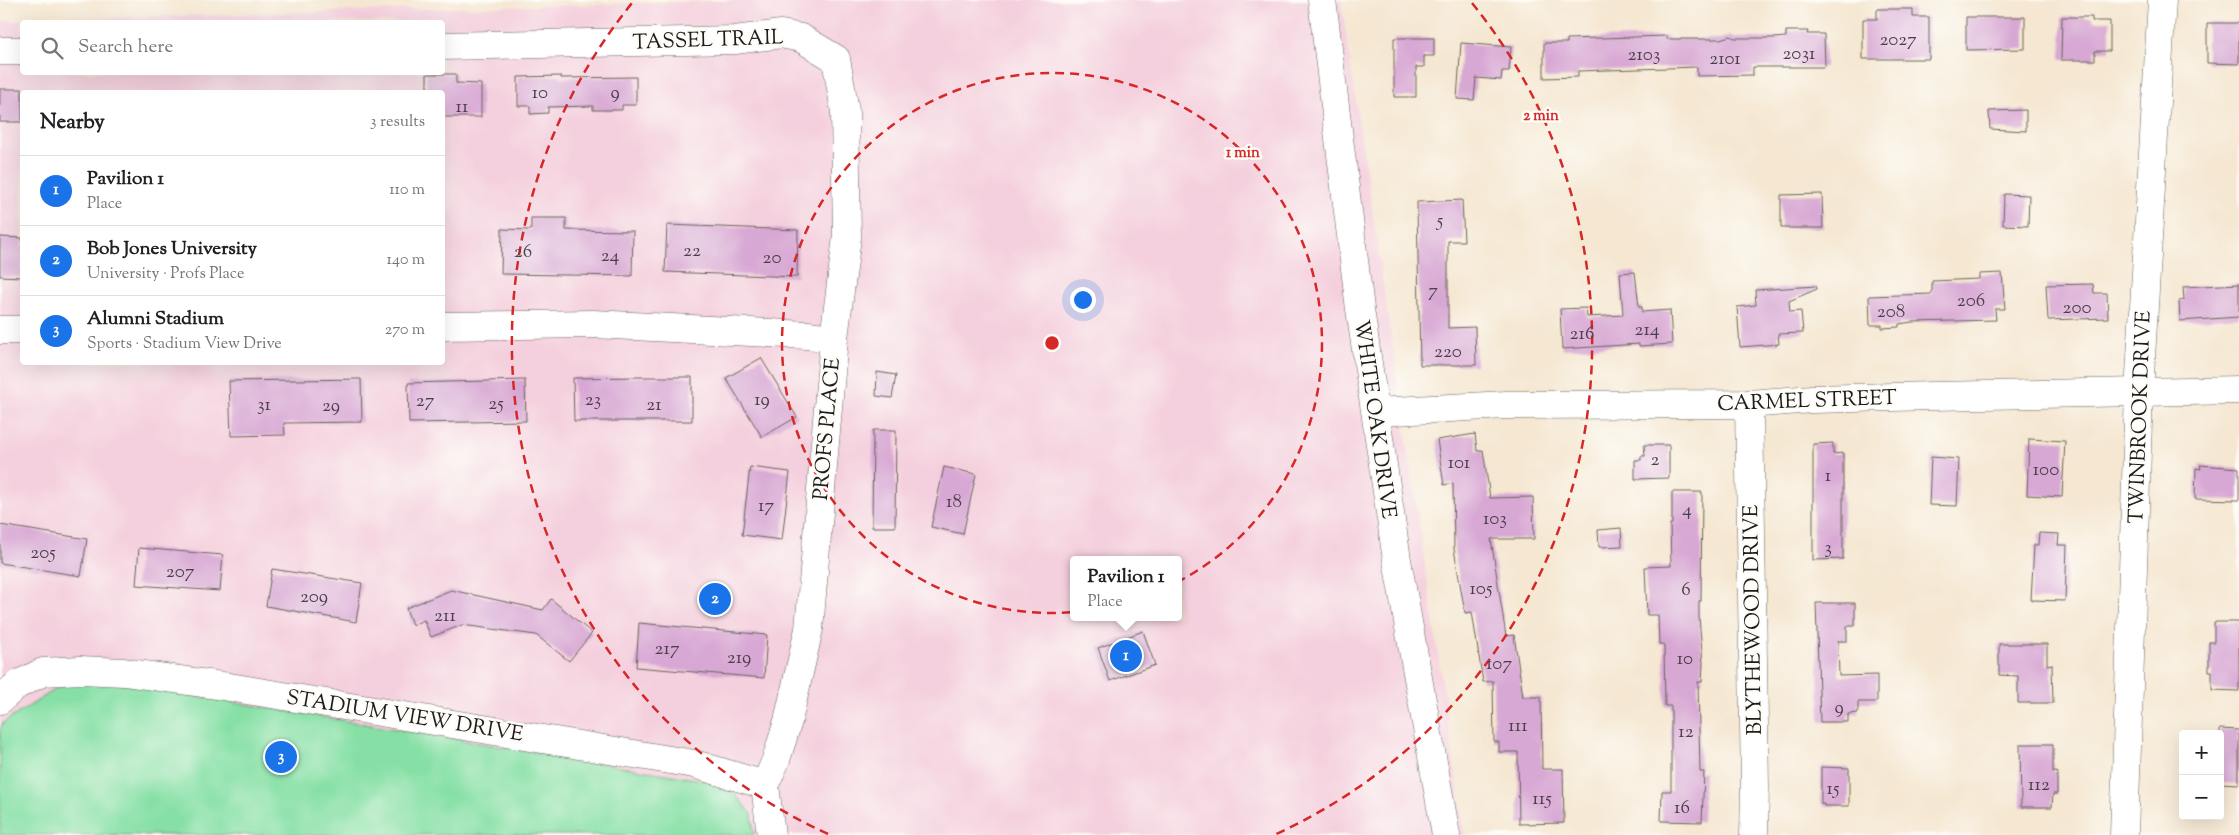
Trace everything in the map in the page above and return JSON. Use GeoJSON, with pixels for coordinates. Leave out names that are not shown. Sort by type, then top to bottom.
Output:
{"type":"FeatureCollection","features":[{"type":"Feature","properties":{"kind":"street","name":"WHITE OAK DRIVE"},"geometry":{"type":"LineString","coordinates":[[1322,0],[1360,309],[1397,560],[1446,835]]}},
{"type":"Feature","properties":{"kind":"street","name":"TWINBROOK DRIVE"},"geometry":{"type":"LineString","coordinates":[[2124,835],[2139,392],[2162,0]]}},
{"type":"Feature","properties":{"kind":"street","name":"TASSEL TRAIL"},"geometry":{"type":"LineString","coordinates":[[445,46],[735,40],[781,34],[801,38],[836,59],[844,111],[847,237],[834,338]]}},
{"type":"Feature","properties":{"kind":"street"},"geometry":{"type":"LineString","coordinates":[[0,51],[20,51]]}},
{"type":"Feature","properties":{"kind":"street","name":"PROFS PLACE"},"geometry":{"type":"LineString","coordinates":[[445,326],[593,324],[834,338],[809,629],[788,721],[776,760],[765,785]]}},
{"type":"Feature","properties":{"kind":"street"},"geometry":{"type":"LineString","coordinates":[[0,330],[20,330]]}},
{"type":"Feature","properties":{"kind":"street","name":"CARMEL STREET"},"geometry":{"type":"LineString","coordinates":[[1376,412],[1506,405],[1748,404],[1914,396],[2239,390]]}},
{"type":"Feature","properties":{"kind":"street","name":"BLYTHEWOOD DRIVE"},"geometry":{"type":"LineString","coordinates":[[1748,404],[1755,787],[1754,835]]}},
{"type":"Feature","properties":{"kind":"street","name":"STADIUM VIEW DRIVE"},"geometry":{"type":"LineString","coordinates":[[0,700],[17,685],[43,672],[86,670],[175,678],[694,764],[765,785]]}},
{"type":"Feature","properties":{"kind":"street"},"geometry":{"type":"LineString","coordinates":[[765,785],[771,835]]}},
{"type":"Feature","properties":{"kind":"shaded area"},"geometry":{"type":"Polygon","coordinates":[[[750,0],[1341,0],[1465,835],[0,835],[0,21],[20,20],[20,75],[445,75],[445,20],[36,20],[750,0]]]}},
{"type":"Feature","properties":{"kind":"green space"},"geometry":{"type":"Polygon","coordinates":[[[76,676],[726,784],[752,814],[754,835],[0,835],[0,729],[3,723],[76,676]]]}},
{"type":"Feature","properties":{"kind":"building"},"geometry":{"type":"Polygon","coordinates":[[[1877,9],[1913,9],[1913,17],[1929,17],[1929,59],[1863,59],[1863,19],[1877,19],[1877,9]]]}},
{"type":"Feature","properties":{"kind":"building"},"geometry":{"type":"Polygon","coordinates":[[[1966,17],[2025,17],[2025,49],[1966,50],[1966,17]]]}},
{"type":"Feature","properties":{"kind":"building"},"geometry":{"type":"Polygon","coordinates":[[[2062,17],[2092,17],[2092,21],[2110,21],[2110,51],[2095,51],[2095,60],[2061,60],[2062,17]]]}},
{"type":"Feature","properties":{"kind":"building"},"geometry":{"type":"Polygon","coordinates":[[[2207,23],[2239,23],[2239,64],[2207,63],[2207,23]]]}},
{"type":"Feature","properties":{"kind":"building"},"geometry":{"type":"Polygon","coordinates":[[[1786,31],[1808,31],[1807,34],[1824,34],[1825,67],[1753,67],[1753,75],[1697,76],[1697,67],[1578,71],[1578,77],[1544,78],[1544,43],[1567,43],[1567,39],[1667,36],[1667,39],[1720,39],[1730,36],[1735,38],[1774,38],[1786,37],[1786,31]]]}},
{"type":"Feature","properties":{"kind":"building"},"geometry":{"type":"Polygon","coordinates":[[[1394,38],[1434,38],[1434,56],[1424,56],[1424,67],[1416,67],[1416,97],[1394,97],[1394,38]]]}},
{"type":"Feature","properties":{"kind":"building"},"geometry":{"type":"Polygon","coordinates":[[[1461,43],[1511,47],[1509,71],[1502,71],[1501,80],[1476,78],[1474,100],[1457,99],[1461,43]]]}},
{"type":"Feature","properties":{"kind":"building"},"geometry":{"type":"Polygon","coordinates":[[[456,74],[456,83],[481,84],[481,117],[445,117],[445,90],[427,90],[427,75],[456,74]]]}},
{"type":"Feature","properties":{"kind":"building"},"geometry":{"type":"Polygon","coordinates":[[[561,76],[561,78],[636,77],[636,105],[622,105],[622,110],[593,110],[593,106],[548,107],[548,113],[530,114],[530,106],[518,106],[518,77],[561,76]]]}},
{"type":"Feature","properties":{"kind":"building"},"geometry":{"type":"Polygon","coordinates":[[[0,89],[22,89],[20,90],[20,122],[0,122],[0,89]]]}},
{"type":"Feature","properties":{"kind":"building"},"geometry":{"type":"Polygon","coordinates":[[[2026,110],[2026,131],[1990,129],[1989,111],[2026,110]]]}},
{"type":"Feature","properties":{"kind":"building"},"geometry":{"type":"Polygon","coordinates":[[[1822,194],[1823,228],[1781,228],[1781,195],[1822,194]]]}},
{"type":"Feature","properties":{"kind":"building"},"geometry":{"type":"Polygon","coordinates":[[[2004,194],[2029,195],[2028,226],[2003,225],[2004,194]]]}},
{"type":"Feature","properties":{"kind":"building"},"geometry":{"type":"Polygon","coordinates":[[[1462,200],[1464,241],[1448,241],[1448,328],[1475,327],[1476,365],[1420,365],[1417,202],[1462,200]]]}},
{"type":"Feature","properties":{"kind":"building"},"geometry":{"type":"Polygon","coordinates":[[[531,218],[566,218],[566,230],[633,231],[632,276],[501,274],[502,229],[531,230],[531,218]]]}},
{"type":"Feature","properties":{"kind":"building"},"geometry":{"type":"Polygon","coordinates":[[[667,225],[798,230],[797,277],[665,272],[667,225]]]}},
{"type":"Feature","properties":{"kind":"building"},"geometry":{"type":"Polygon","coordinates":[[[0,237],[20,238],[20,277],[0,276],[0,237]]]}},
{"type":"Feature","properties":{"kind":"building"},"geometry":{"type":"Polygon","coordinates":[[[1635,272],[1639,307],[1642,307],[1642,312],[1670,310],[1672,344],[1562,349],[1560,309],[1586,308],[1587,317],[1623,315],[1620,273],[1635,272]]]}},
{"type":"Feature","properties":{"kind":"building"},"geometry":{"type":"Polygon","coordinates":[[[2002,273],[2005,309],[1995,309],[1996,320],[1912,322],[1899,324],[1899,327],[1882,328],[1882,325],[1870,325],[1869,296],[1932,294],[1932,281],[1979,279],[1979,274],[2002,273]]]}},
{"type":"Feature","properties":{"kind":"building"},"geometry":{"type":"Polygon","coordinates":[[[2093,284],[2094,293],[2107,293],[2108,318],[2048,320],[2046,285],[2093,284]]]}},
{"type":"Feature","properties":{"kind":"building"},"geometry":{"type":"Polygon","coordinates":[[[2239,284],[2239,317],[2180,321],[2179,301],[2184,300],[2183,287],[2239,284]]]}},
{"type":"Feature","properties":{"kind":"building"},"geometry":{"type":"Polygon","coordinates":[[[1816,286],[1817,289],[1789,301],[1790,312],[1801,311],[1803,333],[1778,334],[1779,344],[1740,347],[1737,307],[1756,305],[1755,290],[1816,286]]]}},
{"type":"Feature","properties":{"kind":"building"},"geometry":{"type":"Polygon","coordinates":[[[761,358],[797,417],[762,437],[726,378],[761,358]]]}},
{"type":"Feature","properties":{"kind":"building"},"geometry":{"type":"Polygon","coordinates":[[[877,372],[896,375],[892,398],[876,396],[877,372]]]}},
{"type":"Feature","properties":{"kind":"building"},"geometry":{"type":"Polygon","coordinates":[[[692,377],[692,421],[574,421],[573,378],[692,377]]]}},
{"type":"Feature","properties":{"kind":"building"},"geometry":{"type":"Polygon","coordinates":[[[361,379],[362,422],[284,423],[285,435],[231,436],[229,381],[361,379]]]}},
{"type":"Feature","properties":{"kind":"building"},"geometry":{"type":"Polygon","coordinates":[[[525,380],[526,421],[409,423],[408,383],[525,380]]]}},
{"type":"Feature","properties":{"kind":"building"},"geometry":{"type":"Polygon","coordinates":[[[873,430],[896,430],[895,527],[872,527],[873,430]]]}},
{"type":"Feature","properties":{"kind":"building"},"geometry":{"type":"Polygon","coordinates":[[[1475,434],[1477,451],[1483,450],[1490,498],[1533,497],[1534,539],[1491,539],[1506,636],[1514,635],[1523,697],[1541,697],[1542,769],[1563,769],[1564,823],[1519,824],[1518,752],[1499,752],[1499,742],[1494,742],[1493,681],[1483,682],[1472,612],[1465,613],[1454,549],[1453,483],[1444,485],[1437,440],[1475,434]]]}},
{"type":"Feature","properties":{"kind":"building"},"geometry":{"type":"Polygon","coordinates":[[[2029,439],[2065,441],[2062,497],[2027,495],[2029,439]]]}},
{"type":"Feature","properties":{"kind":"building"},"geometry":{"type":"Polygon","coordinates":[[[1833,443],[1833,454],[1843,453],[1843,559],[1813,560],[1813,444],[1833,443]]]}},
{"type":"Feature","properties":{"kind":"building"},"geometry":{"type":"Polygon","coordinates":[[[1644,445],[1669,445],[1669,478],[1635,479],[1635,460],[1641,460],[1641,456],[1645,456],[1644,445]]]}},
{"type":"Feature","properties":{"kind":"building"},"geometry":{"type":"Polygon","coordinates":[[[1931,457],[1959,459],[1957,506],[1929,505],[1931,457]]]}},
{"type":"Feature","properties":{"kind":"building"},"geometry":{"type":"Polygon","coordinates":[[[2200,465],[2239,468],[2239,500],[2195,499],[2196,468],[2201,469],[2200,465]]]}},
{"type":"Feature","properties":{"kind":"building"},"geometry":{"type":"Polygon","coordinates":[[[750,467],[790,472],[782,540],[742,535],[750,467]]]}},
{"type":"Feature","properties":{"kind":"building"},"geometry":{"type":"Polygon","coordinates":[[[944,467],[976,474],[963,534],[931,527],[944,467]]]}},
{"type":"Feature","properties":{"kind":"building"},"geometry":{"type":"Polygon","coordinates":[[[1672,492],[1702,492],[1701,601],[1699,601],[1699,617],[1703,663],[1702,682],[1698,682],[1700,772],[1704,772],[1702,822],[1661,821],[1662,791],[1671,791],[1671,706],[1665,706],[1664,644],[1659,644],[1658,615],[1647,615],[1645,567],[1671,566],[1670,524],[1672,524],[1672,492]]]}},
{"type":"Feature","properties":{"kind":"building"},"geometry":{"type":"Polygon","coordinates":[[[0,525],[87,539],[81,576],[0,563],[0,525]]]}},
{"type":"Feature","properties":{"kind":"building"},"geometry":{"type":"Polygon","coordinates":[[[1621,528],[1622,546],[1599,547],[1598,530],[1621,528]]]}},
{"type":"Feature","properties":{"kind":"building"},"geometry":{"type":"Polygon","coordinates":[[[2039,533],[2059,534],[2058,545],[2067,545],[2065,601],[2031,600],[2034,545],[2038,545],[2039,533]]]}},
{"type":"Feature","properties":{"kind":"building"},"geometry":{"type":"Polygon","coordinates":[[[139,548],[223,555],[220,591],[136,585],[139,548]]]}},
{"type":"Feature","properties":{"kind":"building"},"geometry":{"type":"Polygon","coordinates":[[[272,569],[362,583],[356,622],[266,606],[272,569]]]}},
{"type":"Feature","properties":{"kind":"building"},"geometry":{"type":"Polygon","coordinates":[[[451,590],[543,610],[551,599],[592,633],[569,661],[536,635],[462,625],[431,637],[424,620],[412,625],[406,608],[451,590]]]}},
{"type":"Feature","properties":{"kind":"building"},"geometry":{"type":"Polygon","coordinates":[[[1816,603],[1855,603],[1855,626],[1847,626],[1847,641],[1838,641],[1839,676],[1877,675],[1877,702],[1858,702],[1858,713],[1848,714],[1848,722],[1820,722],[1816,603]]]}},
{"type":"Feature","properties":{"kind":"building"},"geometry":{"type":"Polygon","coordinates":[[[2214,622],[2239,622],[2239,691],[2212,690],[2212,671],[2209,671],[2209,642],[2214,642],[2214,622]]]}},
{"type":"Feature","properties":{"kind":"building"},"geometry":{"type":"Polygon","coordinates":[[[639,623],[767,635],[764,678],[636,667],[639,623]]]}},
{"type":"Feature","properties":{"kind":"building"},"geometry":{"type":"Polygon","coordinates":[[[1143,631],[1155,665],[1110,681],[1098,648],[1143,631]]]}},
{"type":"Feature","properties":{"kind":"building"},"geometry":{"type":"Polygon","coordinates":[[[1999,644],[2047,644],[2047,665],[2052,664],[2053,703],[2018,703],[2018,676],[1999,675],[1999,644]]]}},
{"type":"Feature","properties":{"kind":"building"},"geometry":{"type":"Polygon","coordinates":[[[2220,729],[2239,730],[2239,784],[2224,783],[2224,730],[2220,729]]]}},
{"type":"Feature","properties":{"kind":"building"},"geometry":{"type":"Polygon","coordinates":[[[2020,744],[2053,744],[2053,772],[2057,772],[2057,794],[2053,794],[2052,807],[2021,807],[2020,744]]]}},
{"type":"Feature","properties":{"kind":"building"},"geometry":{"type":"Polygon","coordinates":[[[1821,767],[1849,768],[1849,806],[1824,806],[1824,804],[1821,804],[1821,767]]]}},
{"type":"Feature","properties":{"kind":"place","name":"Bob Jones University"},"geometry":{"type":"Point","coordinates":[715,599]}},
{"type":"Feature","properties":{"kind":"place","name":"Pavilion 1"},"geometry":{"type":"Point","coordinates":[1126,656]}},
{"type":"Feature","properties":{"kind":"place","name":"Alumni Stadium"},"geometry":{"type":"Point","coordinates":[281,757]}}]}
